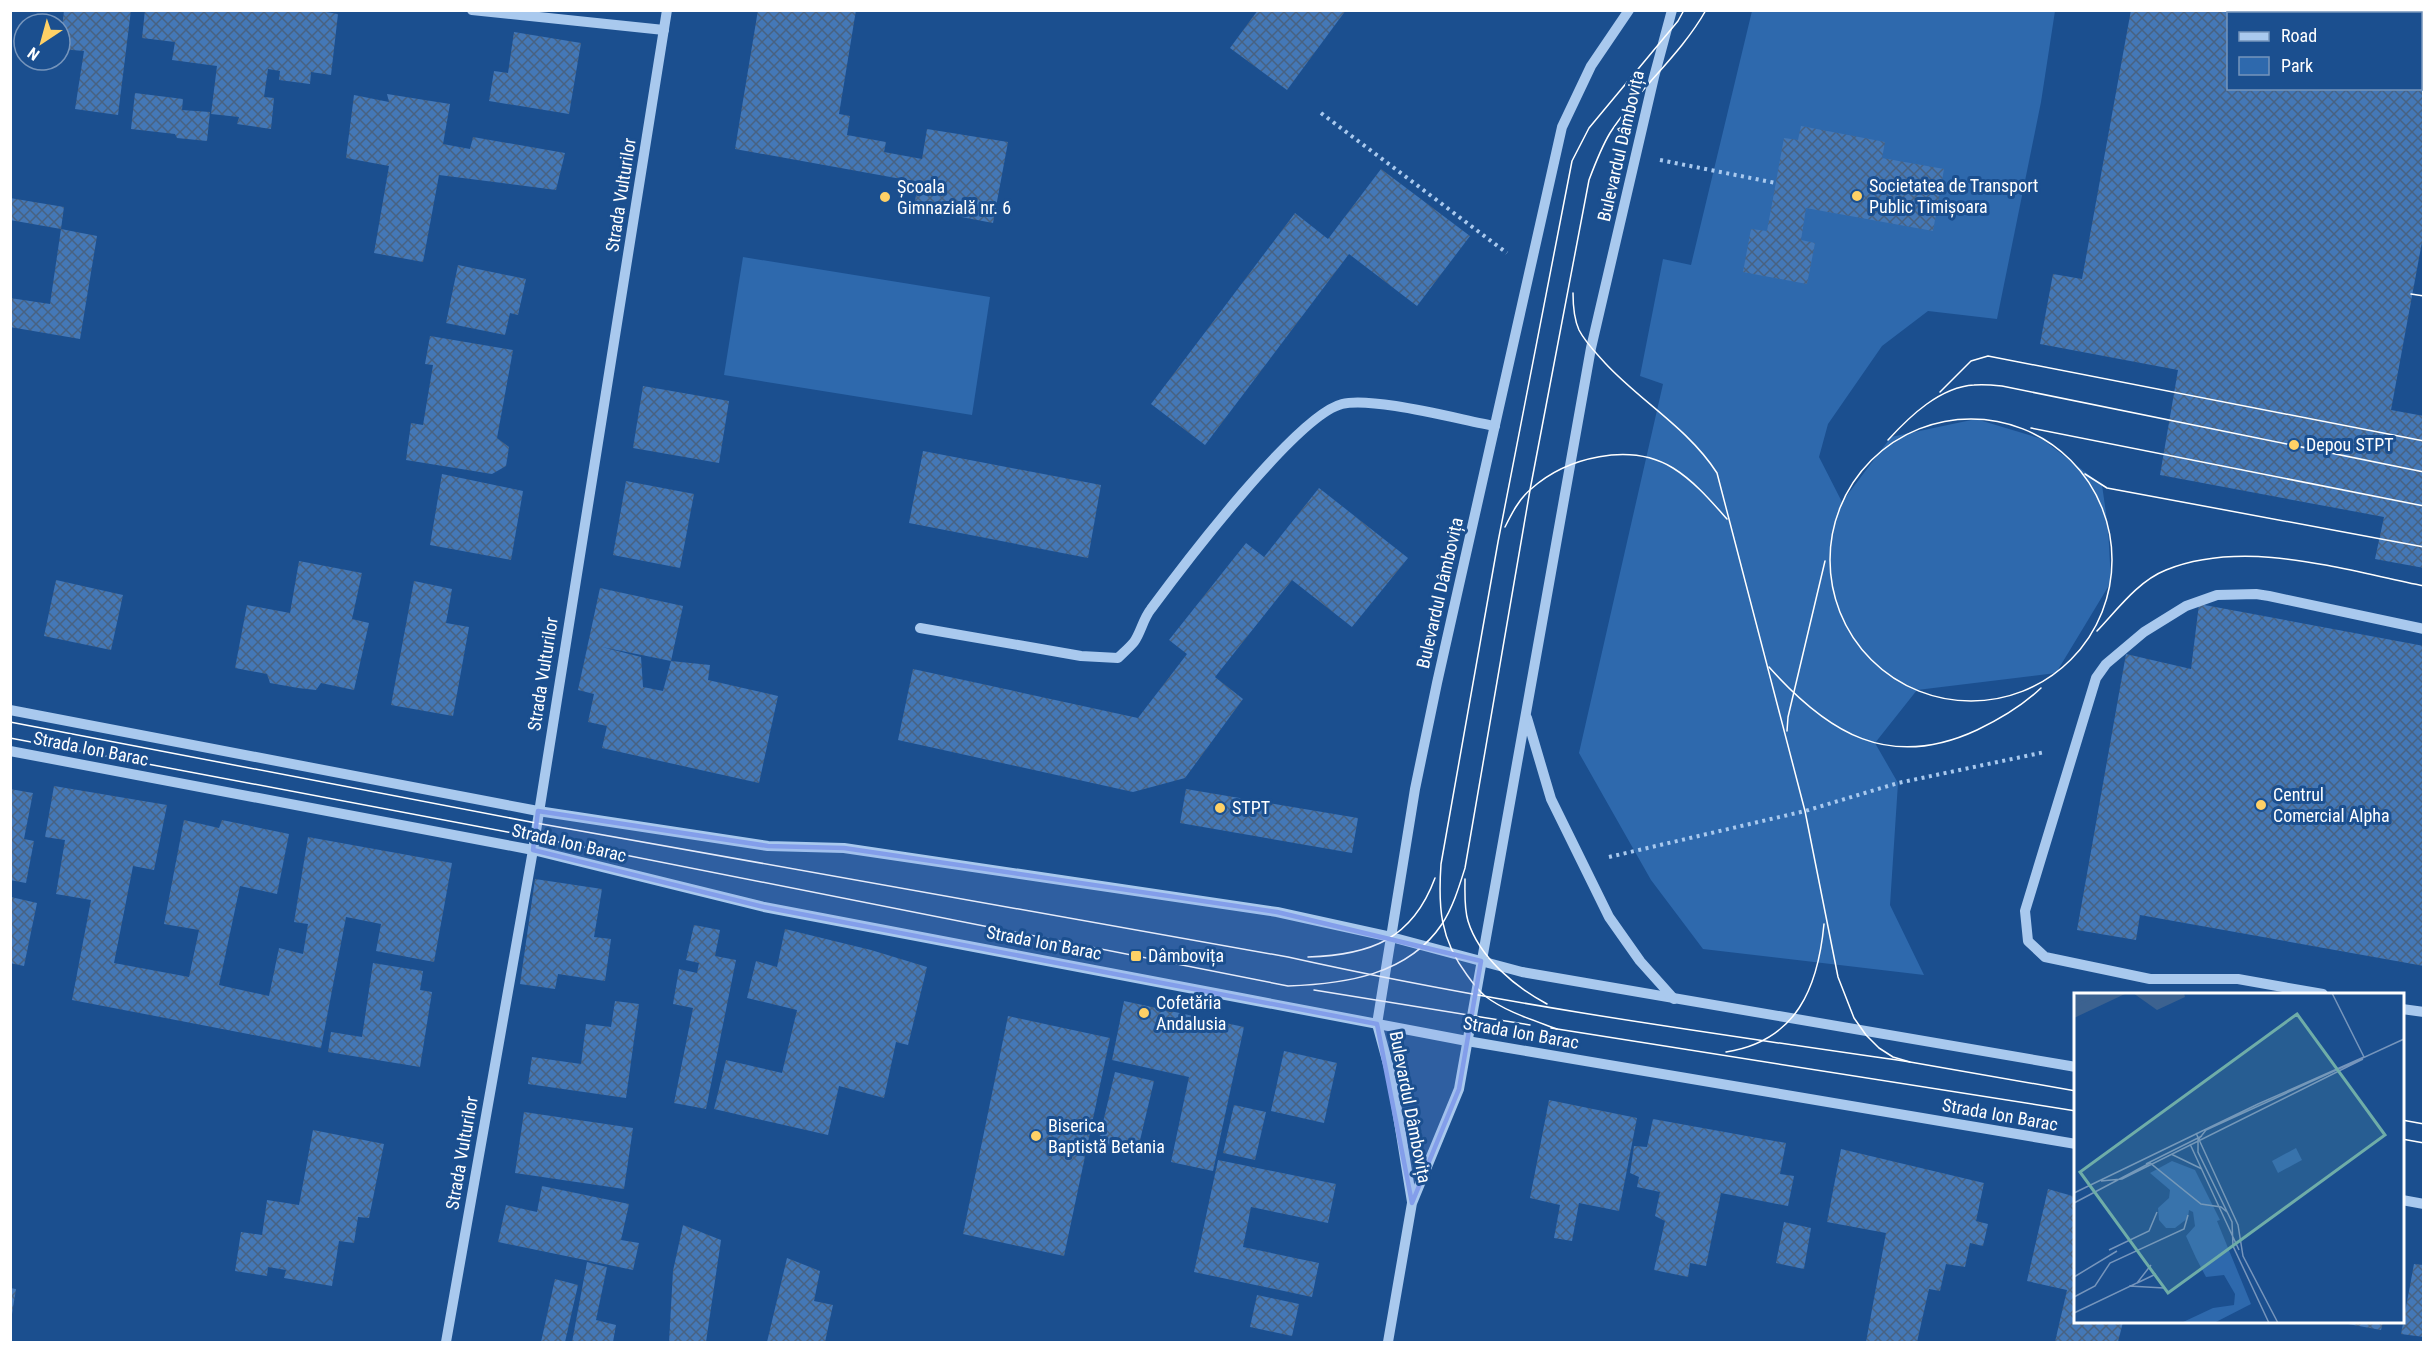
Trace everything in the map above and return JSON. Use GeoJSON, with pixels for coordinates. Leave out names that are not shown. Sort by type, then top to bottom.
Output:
{"type":"FeatureCollection","features":[{"type":"Feature","properties":{"kind":"street"},"geometry":{"type":"LineString","coordinates":[[472,10],[664,30]]}},
{"type":"Feature","properties":{"kind":"street","name":"Strada Vulturilor"},"geometry":{"type":"LineString","coordinates":[[446,1342],[533,850],[537,811],[667,10]]}},
{"type":"Feature","properties":{"kind":"street","name":"Bulevardul Dâmbovița"},"geometry":{"type":"LineString","coordinates":[[1412,1203],[1392,1079],[1377,1024],[1415,789],[1562,126],[1591,66],[1629,10]]}},
{"type":"Feature","properties":{"kind":"street","name":"Bulevardul Dâmbovița"},"geometry":{"type":"LineString","coordinates":[[1388,1342],[1412,1203],[1459,1089],[1591,348],[1672,10]]}},
{"type":"Feature","properties":{"kind":"street"},"geometry":{"type":"LineString","coordinates":[[920,628],[1081,656],[1118,658],[1134,642],[1149,612],[1228,511],[1295,437],[1333,408],[1351,403],[1382,405],[1495,426]]}},
{"type":"Feature","properties":{"kind":"street"},"geometry":{"type":"LineString","coordinates":[[2317,993],[2238,980],[2150,979],[2045,957],[2028,941],[2025,911],[2096,678],[2106,664],[2144,632],[2177,611],[2217,595],[2256,594],[2424,629]]}},
{"type":"Feature","properties":{"kind":"street","name":"Strada Ion Barac"},"geometry":{"type":"LineString","coordinates":[[10,710],[537,811],[768,846],[844,848],[1277,912],[1391,937],[1522,972],[2074,1067]]}},
{"type":"Feature","properties":{"kind":"street"},"geometry":{"type":"LineString","coordinates":[[1527,715],[1551,799],[1609,917],[1640,961],[1674,999]]}},
{"type":"Feature","properties":{"kind":"street","name":"Strada Ion Barac"},"geometry":{"type":"LineString","coordinates":[[10,751],[533,850],[764,907],[1377,1024],[2074,1144]]}},
{"type":"Feature","properties":{"kind":"street"},"geometry":{"type":"LineString","coordinates":[[2404,1009],[2424,1012]]}},
{"type":"Feature","properties":{"kind":"street"},"geometry":{"type":"LineString","coordinates":[[2404,1200],[2424,1204]]}},
{"type":"Feature","properties":{"kind":"path"},"geometry":{"type":"LineString","coordinates":[[1321,113],[1529,270]]}},
{"type":"Feature","properties":{"kind":"path"},"geometry":{"type":"LineString","coordinates":[[1636,155],[1776,183]]}},
{"type":"Feature","properties":{"kind":"path"},"geometry":{"type":"LineString","coordinates":[[1606,858],[1805,811],[1898,783],[2075,746]]}},
{"type":"Feature","properties":{"kind":"highlighted area"},"geometry":{"type":"Polygon","coordinates":[[[538,811],[768,846],[844,848],[1277,912],[1481,961],[1459,1089],[1412,1203],[1377,1024],[764,907],[533,850],[538,811]]]}},
{"type":"Feature","properties":{"kind":"green space"},"geometry":{"type":"Polygon","coordinates":[[[1752,11],[2055,11],[2041,102],[1997,319],[1928,311],[1882,346],[1828,424],[1819,457],[1842,502],[1891,437],[1976,419],[2042,439],[2102,485],[2108,527],[2111,582],[2056,673],[1917,690],[1875,743],[1898,783],[1890,905],[1924,975],[1703,949],[1651,880],[1579,753],[1663,384],[1640,376],[1663,259],[1691,265],[1752,11]]]}},
{"type":"Feature","properties":{"kind":"green space"},"geometry":{"type":"Polygon","coordinates":[[[743,257],[990,297],[972,415],[724,375],[743,257]]]}},
{"type":"Feature","properties":{"kind":"building"},"geometry":{"type":"Polygon","coordinates":[[[64,10],[131,10],[118,115],[75,109],[84,51],[72,50],[72,12],[64,12],[64,10]]]}},
{"type":"Feature","properties":{"kind":"building"},"geometry":{"type":"Polygon","coordinates":[[[145,10],[314,10],[338,14],[331,75],[311,72],[310,84],[279,80],[280,71],[268,69],[264,97],[274,98],[271,129],[237,124],[239,117],[211,114],[217,66],[172,60],[175,42],[142,38],[145,10]]]}},
{"type":"Feature","properties":{"kind":"building"},"geometry":{"type":"Polygon","coordinates":[[[758,10],[856,10],[839,114],[850,116],[847,135],[886,142],[884,152],[922,159],[927,129],[1008,142],[993,223],[914,208],[918,182],[735,149],[758,10]]]}},
{"type":"Feature","properties":{"kind":"building"},"geometry":{"type":"Polygon","coordinates":[[[1258,10],[1346,10],[1287,90],[1230,48],[1258,10]]]}},
{"type":"Feature","properties":{"kind":"building"},"geometry":{"type":"Polygon","coordinates":[[[2131,10],[2424,10],[2424,231],[2391,410],[2424,416],[2424,568],[2375,559],[2384,517],[2160,475],[2178,370],[2040,344],[2053,274],[2082,279],[2131,10]]]}},
{"type":"Feature","properties":{"kind":"building"},"geometry":{"type":"Polygon","coordinates":[[[514,32],[581,43],[569,114],[489,101],[494,71],[508,73],[514,32]]]}},
{"type":"Feature","properties":{"kind":"building"},"geometry":{"type":"Polygon","coordinates":[[[135,93],[183,99],[182,110],[210,112],[207,141],[177,138],[175,134],[131,129],[135,93]]]}},
{"type":"Feature","properties":{"kind":"building"},"geometry":{"type":"Polygon","coordinates":[[[387,94],[450,104],[443,144],[470,149],[473,137],[565,153],[556,190],[439,175],[423,262],[374,253],[389,166],[346,158],[354,95],[389,102],[387,94]]]}},
{"type":"Feature","properties":{"kind":"building","name":"Societatea de Transport Public Timișoara"},"geometry":{"type":"Polygon","coordinates":[[[1801,126],[1885,142],[1882,158],[1944,169],[1933,231],[1806,208],[1801,240],[1815,243],[1807,284],[1743,272],[1751,229],[1767,231],[1784,138],[1798,140],[1801,126]]]}},
{"type":"Feature","properties":{"kind":"building"},"geometry":{"type":"Polygon","coordinates":[[[1381,169],[1470,236],[1417,306],[1349,254],[1205,445],[1151,404],[1295,213],[1328,239],[1381,169]]]}},
{"type":"Feature","properties":{"kind":"building"},"geometry":{"type":"Polygon","coordinates":[[[10,198],[64,207],[61,229],[10,220],[10,198]]]}},
{"type":"Feature","properties":{"kind":"building"},"geometry":{"type":"Polygon","coordinates":[[[61,229],[97,236],[80,339],[10,327],[10,298],[50,304],[61,229]]]}},
{"type":"Feature","properties":{"kind":"building"},"geometry":{"type":"Polygon","coordinates":[[[458,265],[526,279],[518,315],[510,313],[505,335],[446,323],[458,265]]]}},
{"type":"Feature","properties":{"kind":"building"},"geometry":{"type":"Polygon","coordinates":[[[430,336],[513,350],[497,438],[509,447],[506,466],[492,474],[406,460],[411,423],[423,425],[433,365],[425,364],[430,336]]]}},
{"type":"Feature","properties":{"kind":"building"},"geometry":{"type":"Polygon","coordinates":[[[643,386],[729,401],[719,463],[633,448],[643,386]]]}},
{"type":"Feature","properties":{"kind":"building"},"geometry":{"type":"Polygon","coordinates":[[[923,451],[1101,485],[1088,558],[909,523],[923,451]]]}},
{"type":"Feature","properties":{"kind":"building"},"geometry":{"type":"Polygon","coordinates":[[[442,474],[523,491],[511,560],[430,545],[442,474]]]}},
{"type":"Feature","properties":{"kind":"building"},"geometry":{"type":"Polygon","coordinates":[[[626,481],[694,494],[680,568],[613,555],[626,481]]]}},
{"type":"Feature","properties":{"kind":"building"},"geometry":{"type":"Polygon","coordinates":[[[1319,488],[1408,558],[1352,627],[1292,580],[1215,677],[1243,699],[1185,778],[1133,792],[898,740],[913,669],[1138,718],[1187,654],[1169,640],[1246,543],[1264,557],[1319,488]]]}},
{"type":"Feature","properties":{"kind":"building"},"geometry":{"type":"Polygon","coordinates":[[[299,561],[362,573],[352,619],[369,623],[354,690],[321,683],[316,690],[270,683],[267,674],[235,668],[247,605],[290,613],[299,561]]]}},
{"type":"Feature","properties":{"kind":"building"},"geometry":{"type":"Polygon","coordinates":[[[56,580],[123,595],[111,650],[44,636],[56,580]]]}},
{"type":"Feature","properties":{"kind":"building"},"geometry":{"type":"Polygon","coordinates":[[[414,581],[452,589],[446,623],[469,627],[453,716],[391,705],[414,581]]]}},
{"type":"Feature","properties":{"kind":"building"},"geometry":{"type":"Polygon","coordinates":[[[600,588],[683,606],[671,661],[710,665],[708,680],[778,696],[759,783],[602,748],[607,726],[588,722],[594,694],[578,690],[600,588]],[[602,647],[641,657],[643,687],[663,691],[671,661],[602,647]]]}},
{"type":"Feature","properties":{"kind":"building","name":"Centrul Comercial Alpha"},"geometry":{"type":"Polygon","coordinates":[[[2199,604],[2424,646],[2424,966],[2140,915],[2136,940],[2077,930],[2126,654],[2191,669],[2199,604]]]}},
{"type":"Feature","properties":{"kind":"building"},"geometry":{"type":"Polygon","coordinates":[[[54,786],[167,805],[154,870],[133,866],[114,963],[189,977],[199,930],[164,924],[184,820],[219,828],[222,820],[289,834],[277,894],[240,886],[219,985],[269,996],[279,948],[303,954],[308,924],[294,922],[308,837],[452,863],[434,962],[376,951],[381,924],[346,917],[321,1048],[72,1000],[91,900],[56,894],[65,840],[45,837],[54,786]]]}},
{"type":"Feature","properties":{"kind":"building"},"geometry":{"type":"Polygon","coordinates":[[[10,789],[33,793],[24,839],[34,841],[26,883],[10,880],[10,789]]]}},
{"type":"Feature","properties":{"kind":"building"},"geometry":{"type":"Polygon","coordinates":[[[1186,789],[1358,818],[1352,853],[1180,823],[1186,789]]]}},
{"type":"Feature","properties":{"kind":"building"},"geometry":{"type":"Polygon","coordinates":[[[535,879],[602,889],[594,937],[611,939],[605,981],[558,974],[555,989],[520,984],[535,879]]]}},
{"type":"Feature","properties":{"kind":"building"},"geometry":{"type":"Polygon","coordinates":[[[11,897],[37,903],[24,966],[10,963],[11,897]]]}},
{"type":"Feature","properties":{"kind":"building"},"geometry":{"type":"Polygon","coordinates":[[[694,925],[720,930],[715,956],[736,960],[706,1109],[674,1103],[693,1008],[673,1004],[679,969],[697,973],[699,963],[686,960],[694,925]]]}},
{"type":"Feature","properties":{"kind":"building"},"geometry":{"type":"Polygon","coordinates":[[[785,929],[871,950],[927,967],[908,1045],[896,1042],[884,1098],[839,1086],[828,1135],[714,1109],[726,1060],[782,1073],[797,1010],[747,998],[756,961],[777,967],[785,929]]]}},
{"type":"Feature","properties":{"kind":"building"},"geometry":{"type":"Polygon","coordinates":[[[373,963],[423,971],[420,990],[432,992],[420,1067],[328,1052],[331,1032],[362,1037],[373,963]]]}},
{"type":"Feature","properties":{"kind":"building"},"geometry":{"type":"Polygon","coordinates":[[[615,1001],[639,1004],[626,1098],[528,1084],[532,1057],[581,1064],[586,1024],[611,1027],[615,1001]]]}},
{"type":"Feature","properties":{"kind":"building"},"geometry":{"type":"Polygon","coordinates":[[[1124,1001],[1244,1027],[1213,1171],[1171,1162],[1189,1077],[1112,1060],[1124,1001]]]}},
{"type":"Feature","properties":{"kind":"building","name":"Biserica Baptistă Betania"},"geometry":{"type":"Polygon","coordinates":[[[1008,1016],[1110,1038],[1064,1256],[963,1234],[1008,1016]]]}},
{"type":"Feature","properties":{"kind":"building"},"geometry":{"type":"Polygon","coordinates":[[[1284,1051],[1337,1063],[1324,1123],[1271,1111],[1284,1051]]]}},
{"type":"Feature","properties":{"kind":"building"},"geometry":{"type":"Polygon","coordinates":[[[1115,1072],[1154,1081],[1137,1153],[1098,1143],[1115,1072]]]}},
{"type":"Feature","properties":{"kind":"building"},"geometry":{"type":"Polygon","coordinates":[[[1549,1100],[1637,1118],[1619,1211],[1579,1203],[1572,1241],[1554,1238],[1560,1205],[1530,1198],[1549,1100]]]}},
{"type":"Feature","properties":{"kind":"building"},"geometry":{"type":"Polygon","coordinates":[[[1234,1105],[1266,1112],[1255,1160],[1223,1153],[1234,1105]]]}},
{"type":"Feature","properties":{"kind":"building"},"geometry":{"type":"Polygon","coordinates":[[[524,1112],[633,1128],[624,1189],[515,1173],[524,1112]]]}},
{"type":"Feature","properties":{"kind":"building"},"geometry":{"type":"Polygon","coordinates":[[[1653,1119],[1786,1143],[1780,1174],[1794,1176],[1788,1206],[1721,1193],[1706,1266],[1690,1263],[1688,1277],[1654,1270],[1665,1221],[1655,1216],[1660,1192],[1637,1187],[1639,1177],[1630,1173],[1634,1146],[1647,1147],[1653,1119]]]}},
{"type":"Feature","properties":{"kind":"building"},"geometry":{"type":"Polygon","coordinates":[[[313,1130],[384,1144],[369,1218],[358,1217],[354,1243],[339,1241],[332,1286],[284,1278],[286,1270],[268,1267],[267,1276],[235,1271],[241,1232],[262,1235],[267,1200],[299,1205],[313,1130]]]}},
{"type":"Feature","properties":{"kind":"building"},"geometry":{"type":"Polygon","coordinates":[[[1841,1149],[1984,1183],[1976,1221],[1988,1224],[1983,1246],[1970,1243],[1965,1267],[1946,1264],[1940,1291],[1929,1289],[1917,1342],[1866,1342],[1886,1233],[1827,1222],[1841,1149]]]}},
{"type":"Feature","properties":{"kind":"building"},"geometry":{"type":"Polygon","coordinates":[[[1218,1160],[1336,1184],[1328,1223],[1251,1207],[1243,1247],[1319,1263],[1312,1297],[1194,1272],[1218,1160]]]}},
{"type":"Feature","properties":{"kind":"building"},"geometry":{"type":"Polygon","coordinates":[[[542,1186],[629,1204],[621,1240],[639,1243],[633,1270],[498,1242],[506,1205],[537,1212],[542,1186]]]}},
{"type":"Feature","properties":{"kind":"building"},"geometry":{"type":"Polygon","coordinates":[[[2048,1189],[2074,1196],[2074,1323],[2123,1323],[2118,1342],[2055,1342],[2067,1290],[2027,1281],[2048,1189]]]}},
{"type":"Feature","properties":{"kind":"building"},"geometry":{"type":"Polygon","coordinates":[[[1784,1222],[1811,1228],[1804,1269],[1776,1263],[1784,1222]]]}},
{"type":"Feature","properties":{"kind":"building"},"geometry":{"type":"Polygon","coordinates":[[[683,1225],[721,1240],[706,1342],[669,1342],[673,1271],[683,1225]]]}},
{"type":"Feature","properties":{"kind":"building"},"geometry":{"type":"Polygon","coordinates":[[[787,1258],[820,1271],[814,1301],[833,1305],[825,1342],[767,1342],[787,1258]]]}},
{"type":"Feature","properties":{"kind":"building"},"geometry":{"type":"Polygon","coordinates":[[[587,1262],[607,1267],[596,1320],[616,1325],[613,1342],[572,1342],[587,1262]]]}},
{"type":"Feature","properties":{"kind":"building"},"geometry":{"type":"Polygon","coordinates":[[[2414,1264],[2424,1265],[2424,1337],[2401,1334],[2414,1264]]]}},
{"type":"Feature","properties":{"kind":"building"},"geometry":{"type":"Polygon","coordinates":[[[555,1279],[578,1285],[565,1342],[541,1342],[555,1279]]]}},
{"type":"Feature","properties":{"kind":"building"},"geometry":{"type":"Polygon","coordinates":[[[10,1288],[16,1289],[12,1314],[10,1314],[10,1288]]]}},
{"type":"Feature","properties":{"kind":"building"},"geometry":{"type":"Polygon","coordinates":[[[1257,1295],[1299,1304],[1292,1336],[1250,1327],[1257,1295]]]}},
{"type":"Feature","properties":{"kind":"building"},"geometry":{"type":"Polygon","coordinates":[[[2342,1323],[2383,1323],[2381,1330],[2342,1323]]]}},
{"type":"Feature","properties":{"kind":"tram line"},"geometry":{"type":"LineString","coordinates":[[1557,1029],[1493,1002],[1467,975],[1451,949],[1446,935],[1441,909],[1441,864],[1498,542],[1572,161],[1589,128],[1678,21],[1684,10]]}},
{"type":"Feature","properties":{"kind":"tram line"},"geometry":{"type":"LineString","coordinates":[[10,738],[534,837],[1288,986],[1353,979],[1393,966],[1412,955],[1442,924],[1453,904],[1465,868],[1530,490],[1589,180],[1601,150],[1621,117],[1696,27],[1706,10]]}},
{"type":"Feature","properties":{"kind":"tram line"},"geometry":{"type":"LineString","coordinates":[[1573,293],[1576,321],[1587,343],[1619,377],[1678,428],[1717,473],[1805,811],[1838,977],[1854,1018],[1866,1035],[1879,1048],[1893,1057],[1910,1062],[2074,1091]]}},
{"type":"Feature","properties":{"kind":"tram line"},"geometry":{"type":"LineString","coordinates":[[2411,294],[2424,296]]}},
{"type":"Feature","properties":{"kind":"tram line"},"geometry":{"type":"LineString","coordinates":[[1940,392],[1971,361],[1988,356],[2424,441]]}},
{"type":"Feature","properties":{"kind":"tram line"},"geometry":{"type":"LineString","coordinates":[[1888,440],[1916,413],[1938,397],[1961,387],[1988,385],[2424,472]]}},
{"type":"Feature","properties":{"kind":"tram line"},"geometry":{"type":"LineString","coordinates":[[1985,419],[1999,421],[2038,435],[2071,460],[2096,493],[2110,532],[2112,560],[2110,588],[2096,627],[2071,660],[2038,685],[2012,695],[1985,701],[1957,701],[1943,699],[1904,685],[1881,669],[1862,650],[1846,627],[1832,588],[1830,546],[1832,532],[1846,493],[1862,470],[1881,451],[1904,435],[1943,421],[1985,419]]}},
{"type":"Feature","properties":{"kind":"tram line"},"geometry":{"type":"LineString","coordinates":[[2031,428],[2424,506]]}},
{"type":"Feature","properties":{"kind":"tram line"},"geometry":{"type":"LineString","coordinates":[[1505,527],[1523,497],[1546,478],[1580,461],[1619,455],[1656,460],[1673,468],[1695,485],[1727,519]]}},
{"type":"Feature","properties":{"kind":"tram line"},"geometry":{"type":"LineString","coordinates":[[2085,474],[2107,488],[2424,547]]}},
{"type":"Feature","properties":{"kind":"tram line"},"geometry":{"type":"LineString","coordinates":[[2097,631],[2146,581],[2166,570],[2197,561],[2229,557],[2295,560],[2424,586]]}},
{"type":"Feature","properties":{"kind":"tram line"},"geometry":{"type":"LineString","coordinates":[[1787,731],[1788,717],[1825,561]]}},
{"type":"Feature","properties":{"kind":"tram line"},"geometry":{"type":"LineString","coordinates":[[1769,667],[1791,690],[1838,727],[1862,739],[1888,745],[1916,747],[1945,742],[1994,721],[2026,701],[2041,688]]}},
{"type":"Feature","properties":{"kind":"tram line"},"geometry":{"type":"LineString","coordinates":[[10,722],[536,823],[1288,957],[1520,1003],[1910,1062]]}},
{"type":"Feature","properties":{"kind":"tram line"},"geometry":{"type":"LineString","coordinates":[[1308,957],[1351,953],[1386,940],[1401,930],[1414,916],[1435,878]]}},
{"type":"Feature","properties":{"kind":"tram line"},"geometry":{"type":"LineString","coordinates":[[1465,879],[1468,921],[1480,947],[1511,980],[1547,1004]]}},
{"type":"Feature","properties":{"kind":"tram line"},"geometry":{"type":"LineString","coordinates":[[1726,1052],[1750,1046],[1770,1036],[1787,1023],[1799,1008],[1816,969],[1824,924]]}},
{"type":"Feature","properties":{"kind":"tram line"},"geometry":{"type":"LineString","coordinates":[[1314,990],[1530,1025]]}},
{"type":"Feature","properties":{"kind":"tram line"},"geometry":{"type":"LineString","coordinates":[[1551,1028],[2074,1111]]}},
{"type":"Feature","properties":{"kind":"tram line"},"geometry":{"type":"LineString","coordinates":[[2404,1120],[2424,1124]]}},
{"type":"Feature","properties":{"kind":"tram line"},"geometry":{"type":"LineString","coordinates":[[2404,1139],[2424,1143]]}},
{"type":"Feature","properties":{"kind":"place","name":"Societatea de Transport Public Timișoara"},"geometry":{"type":"Point","coordinates":[1857,196]}},
{"type":"Feature","properties":{"kind":"place","name":"Școala Gimnazială nr. 6"},"geometry":{"type":"Point","coordinates":[885,197]}},
{"type":"Feature","properties":{"kind":"place","name":"Depou STPT"},"geometry":{"type":"Point","coordinates":[2294,445]}},
{"type":"Feature","properties":{"kind":"place","name":"Centrul Comercial Alpha"},"geometry":{"type":"Point","coordinates":[2261,805]}},
{"type":"Feature","properties":{"kind":"place","name":"STPT"},"geometry":{"type":"Point","coordinates":[1220,808]}},
{"type":"Feature","properties":{"kind":"place","name":"Dâmbovița"},"geometry":{"type":"Point","coordinates":[1136,956]}},
{"type":"Feature","properties":{"kind":"place","name":"Cofetăria Andalusia"},"geometry":{"type":"Point","coordinates":[1144,1013]}},
{"type":"Feature","properties":{"kind":"place","name":"Biserica Baptistă Betania"},"geometry":{"type":"Point","coordinates":[1036,1136]}}]}
